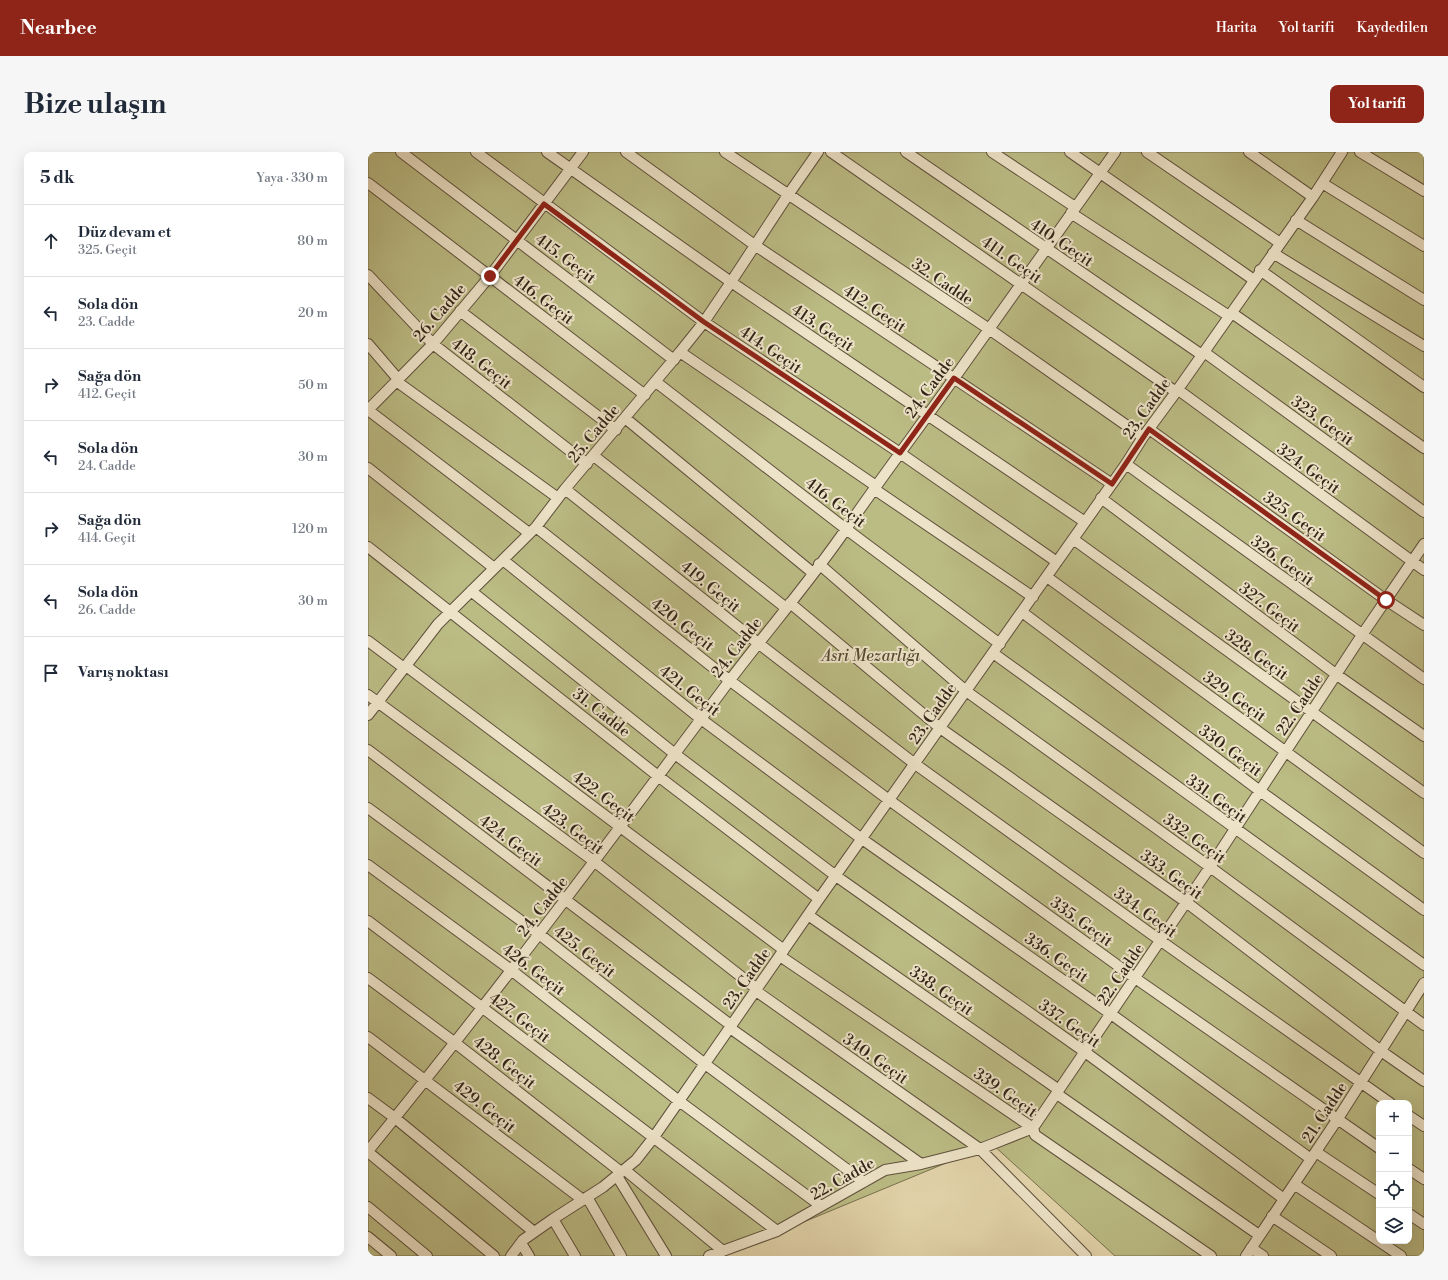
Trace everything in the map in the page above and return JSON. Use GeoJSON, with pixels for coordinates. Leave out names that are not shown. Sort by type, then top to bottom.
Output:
{"type":"FeatureCollection","features":[{"type":"Feature","properties":{"kind":"lane","name":"415. Geçit"},"geometry":{"type":"LineString","coordinates":[[401,152],[517,240],[677,356],[875,488],[1032,597]]}},
{"type":"Feature","properties":{"kind":"lane","name":"414. Geçit"},"geometry":{"type":"LineString","coordinates":[[476,152],[704,322],[900,453],[1057,562]]}},
{"type":"Feature","properties":{"kind":"lane","name":"413. Geçit"},"geometry":{"type":"LineString","coordinates":[[547,152],[731,282],[1085,522]]}},
{"type":"Feature","properties":{"kind":"lane","name":"26. Cadde"},"geometry":{"type":"LineString","coordinates":[[368,410],[433,344],[490,276],[583,152]]}},
{"type":"Feature","properties":{"kind":"lane","name":"412. Geçit"},"geometry":{"type":"LineString","coordinates":[[626,152],[756,246],[1112,484]]}},
{"type":"Feature","properties":{"kind":"lane","name":"32. Cadde"},"geometry":{"type":"LineString","coordinates":[[725,152],[1146,433]]}},
{"type":"Feature","properties":{"kind":"lane","name":"25. Cadde"},"geometry":{"type":"LineString","coordinates":[[368,716],[438,624],[532,530],[677,356],[704,322],[818,152]]}},
{"type":"Feature","properties":{"kind":"lane","name":"411. Geçit"},"geometry":{"type":"LineString","coordinates":[[831,152],[1177,390]]}},
{"type":"Feature","properties":{"kind":"lane","name":"410. Geçit"},"geometry":{"type":"LineString","coordinates":[[906,152],[1046,249],[1203,353]]}},
{"type":"Feature","properties":{"kind":"lane"},"geometry":{"type":"LineString","coordinates":[[992,152],[1073,210],[1230,314],[1424,448]]}},
{"type":"Feature","properties":{"kind":"lane"},"geometry":{"type":"LineString","coordinates":[[1070,152],[1254,280]]}},
{"type":"Feature","properties":{"kind":"lane","name":"24. Cadde"},"geometry":{"type":"LineString","coordinates":[[368,1152],[595,862],[729,680],[820,564],[1116,152]]}},
{"type":"Feature","properties":{"kind":"lane"},"geometry":{"type":"LineString","coordinates":[[1148,152],[1280,243]]}},
{"type":"Feature","properties":{"kind":"lane"},"geometry":{"type":"LineString","coordinates":[[1249,152],[1313,197]]}},
{"type":"Feature","properties":{"kind":"lane","name":"23. Cadde"},"geometry":{"type":"LineString","coordinates":[[511,1256],[521,1243],[534,1232],[585,1199],[621,1173],[636,1160],[654,1138],[819,899],[1073,540],[1260,270],[1313,197],[1341,152]]}},
{"type":"Feature","properties":{"kind":"lane"},"geometry":{"type":"LineString","coordinates":[[1360,152],[1424,191]]}},
{"type":"Feature","properties":{"kind":"lane","name":"416. Geçit"},"geometry":{"type":"LineString","coordinates":[[368,183],[645,395]]}},
{"type":"Feature","properties":{"kind":"lane"},"geometry":{"type":"LineString","coordinates":[[1322,183],[1424,246]]}},
{"type":"Feature","properties":{"kind":"lane"},"geometry":{"type":"LineString","coordinates":[[1296,220],[1424,300]]}},
{"type":"Feature","properties":{"kind":"lane"},"geometry":{"type":"LineString","coordinates":[[1273,253],[1424,346]]}},
{"type":"Feature","properties":{"kind":"lane"},"geometry":{"type":"LineString","coordinates":[[1260,270],[1424,387]]}},
{"type":"Feature","properties":{"kind":"lane","name":"418. Geçit"},"geometry":{"type":"LineString","coordinates":[[368,276],[433,344],[587,464]]}},
{"type":"Feature","properties":{"kind":"lane"},"geometry":{"type":"LineString","coordinates":[[460,311],[616,430]]}},
{"type":"Feature","properties":{"kind":"lane"},"geometry":{"type":"LineString","coordinates":[[368,344],[397,380],[558,498]]}},
{"type":"Feature","properties":{"kind":"lane","name":"323. Geçit"},"geometry":{"type":"LineString","coordinates":[[1203,353],[1424,512]]}},
{"type":"Feature","properties":{"kind":"lane","name":"416. Geçit"},"geometry":{"type":"LineString","coordinates":[[656,382],[1000,644]]}},
{"type":"Feature","properties":{"kind":"lane","name":"324. Geçit"},"geometry":{"type":"LineString","coordinates":[[1177,390],[1424,570]]}},
{"type":"Feature","properties":{"kind":"lane","name":"420. Geçit"},"geometry":{"type":"LineString","coordinates":[[368,410],[532,530],[889,800]]}},
{"type":"Feature","properties":{"kind":"lane"},"geometry":{"type":"LineString","coordinates":[[625,418],[813,573]]}},
{"type":"Feature","properties":{"kind":"lane","name":"325. Geçit"},"geometry":{"type":"LineString","coordinates":[[1146,433],[1424,625]]}},
{"type":"Feature","properties":{"kind":"lane"},"geometry":{"type":"LineString","coordinates":[[594,456],[788,605],[940,728]]}},
{"type":"Feature","properties":{"kind":"lane","name":"326. Geçit"},"geometry":{"type":"LineString","coordinates":[[1126,464],[1424,679]]}},
{"type":"Feature","properties":{"kind":"lane"},"geometry":{"type":"LineString","coordinates":[[368,468],[494,568]]}},
{"type":"Feature","properties":{"kind":"lane","name":"419. Geçit"},"geometry":{"type":"LineString","coordinates":[[565,489],[758,643],[915,764]]}},
{"type":"Feature","properties":{"kind":"lane","name":"327. Geçit"},"geometry":{"type":"LineString","coordinates":[[1101,498],[1337,675],[1424,736]]}},
{"type":"Feature","properties":{"kind":"lane","name":"328. Geçit"},"geometry":{"type":"LineString","coordinates":[[1073,540],[1424,793]]}},
{"type":"Feature","properties":{"kind":"lane","name":"22. Cadde"},"geometry":{"type":"LineString","coordinates":[[709,1256],[777,1231],[885,1170],[921,1164],[980,1149],[1033,1128],[1161,941],[1362,635],[1424,544]]}},
{"type":"Feature","properties":{"kind":"lane","name":"31. Cadde"},"geometry":{"type":"LineString","coordinates":[[368,547],[658,776],[819,899]]}},
{"type":"Feature","properties":{"kind":"lane","name":"421. Geçit"},"geometry":{"type":"LineString","coordinates":[[503,560],[701,718],[862,839]]}},
{"type":"Feature","properties":{"kind":"lane","name":"332. Geçit"},"geometry":{"type":"LineString","coordinates":[[820,564],[966,692],[1210,867],[1424,1025]]}},
{"type":"Feature","properties":{"kind":"lane","name":"329. Geçit"},"geometry":{"type":"LineString","coordinates":[[1047,576],[1424,853]]}},
{"type":"Feature","properties":{"kind":"lane","name":"337. Geçit"},"geometry":{"type":"LineString","coordinates":[[471,592],[675,754],[836,876],[1085,1052],[1284,1199]]}},
{"type":"Feature","properties":{"kind":"lane","name":"330. Geçit"},"geometry":{"type":"LineString","coordinates":[[1022,612],[1260,791],[1424,910]]}},
{"type":"Feature","properties":{"kind":"lane","name":"422. Geçit"},"geometry":{"type":"LineString","coordinates":[[368,641],[620,827],[782,953]]}},
{"type":"Feature","properties":{"kind":"lane","name":"331. Geçit"},"geometry":{"type":"LineString","coordinates":[[993,653],[1424,965]]}},
{"type":"Feature","properties":{"kind":"lane","name":"423. Geçit"},"geometry":{"type":"LineString","coordinates":[[368,695],[595,862],[757,990]]}},
{"type":"Feature","properties":{"kind":"lane","name":"333. Geçit"},"geometry":{"type":"LineString","coordinates":[[940,728],[1186,902],[1381,1051],[1424,1081]]}},
{"type":"Feature","properties":{"kind":"lane","name":"424. Geçit"},"geometry":{"type":"LineString","coordinates":[[368,750],[731,1027],[921,1164]]}},
{"type":"Feature","properties":{"kind":"lane","name":"334. Geçit"},"geometry":{"type":"LineString","coordinates":[[915,764],[1386,1100]]}},
{"type":"Feature","properties":{"kind":"lane","name":"335. Geçit"},"geometry":{"type":"LineString","coordinates":[[889,800],[1135,978],[1376,1146]]}},
{"type":"Feature","properties":{"kind":"lane","name":"425. Geçit"},"geometry":{"type":"LineString","coordinates":[[368,808],[539,934],[705,1064],[864,1182]]}},
{"type":"Feature","properties":{"kind":"lane","name":"336. Geçit"},"geometry":{"type":"LineString","coordinates":[[862,839],[1313,1155],[1376,1192]]}},
{"type":"Feature","properties":{"kind":"lane","name":"426. Geçit"},"geometry":{"type":"LineString","coordinates":[[368,866],[511,970],[680,1101],[821,1206]]}},
{"type":"Feature","properties":{"kind":"lane","name":"338. Geçit"},"geometry":{"type":"LineString","coordinates":[[808,916],[1259,1236]]}},
{"type":"Feature","properties":{"kind":"lane","name":"427. Geçit"},"geometry":{"type":"LineString","coordinates":[[368,921],[777,1231]]}},
{"type":"Feature","properties":{"kind":"lane","name":"339. Geçit"},"geometry":{"type":"LineString","coordinates":[[782,953],[1033,1128],[1035,1136],[1210,1256]]}},
{"type":"Feature","properties":{"kind":"lane","name":"428. Geçit"},"geometry":{"type":"LineString","coordinates":[[368,978],[454,1042],[723,1251]]}},
{"type":"Feature","properties":{"kind":"lane","name":"21. Cadde"},"geometry":{"type":"LineString","coordinates":[[1248,1252],[1337,1120],[1424,983]]}},
{"type":"Feature","properties":{"kind":"lane","name":"340. Geçit"},"geometry":{"type":"LineString","coordinates":[[757,990],[980,1149],[1086,1256]]}},
{"type":"Feature","properties":{"kind":"lane","name":"429. Geçit"},"geometry":{"type":"LineString","coordinates":[[368,1037],[585,1199]]}},
{"type":"Feature","properties":{"kind":"lane"},"geometry":{"type":"LineString","coordinates":[[368,1098],[395,1118],[534,1232]]}},
{"type":"Feature","properties":{"kind":"lane"},"geometry":{"type":"LineString","coordinates":[[1412,1118],[1424,1126]]}},
{"type":"Feature","properties":{"kind":"lane"},"geometry":{"type":"LineString","coordinates":[[368,1152],[494,1256]]}},
{"type":"Feature","properties":{"kind":"lane"},"geometry":{"type":"LineString","coordinates":[[1412,1171],[1424,1179]]}},
{"type":"Feature","properties":{"kind":"lane"},"geometry":{"type":"LineString","coordinates":[[621,1173],[666,1256]]}},
{"type":"Feature","properties":{"kind":"lane"},"geometry":{"type":"LineString","coordinates":[[1294,1184],[1401,1256]]}},
{"type":"Feature","properties":{"kind":"lane"},"geometry":{"type":"LineString","coordinates":[[585,1199],[621,1256]]}},
{"type":"Feature","properties":{"kind":"lane"},"geometry":{"type":"LineString","coordinates":[[368,1207],[427,1256]]}},
{"type":"Feature","properties":{"kind":"lane"},"geometry":{"type":"LineString","coordinates":[[1272,1216],[1331,1256]]}},
{"type":"Feature","properties":{"kind":"lane"},"geometry":{"type":"LineString","coordinates":[[1412,1216],[1424,1224]]}},
{"type":"Feature","properties":{"kind":"lane"},"geometry":{"type":"LineString","coordinates":[[553,1219],[575,1256]]}},
{"type":"Feature","properties":{"kind":"lane"},"geometry":{"type":"LineString","coordinates":[[368,1237],[391,1256]]}},
{"type":"Feature","properties":{"kind":"lane"},"geometry":{"type":"LineString","coordinates":[[521,1243],[529,1256]]}},
{"type":"Feature","properties":{"kind":"lane"},"geometry":{"type":"LineString","coordinates":[[1248,1252],[1263,1256]]}},
{"type":"Feature","properties":{"kind":"green space","name":"Asri Mezarlığı"},"geometry":{"type":"Polygon","coordinates":[[[368,152],[1424,152],[1424,1256],[1115,1256],[992,1144],[777,1233],[713,1256],[368,1256],[368,152]]]}},
{"type":"Feature","properties":{"kind":"route"},"geometry":{"type":"LineString","coordinates":[[490,276],[544,204],[704,322],[900,453],[954,378],[1112,484],[1149,429],[1386,600]]}}]}
